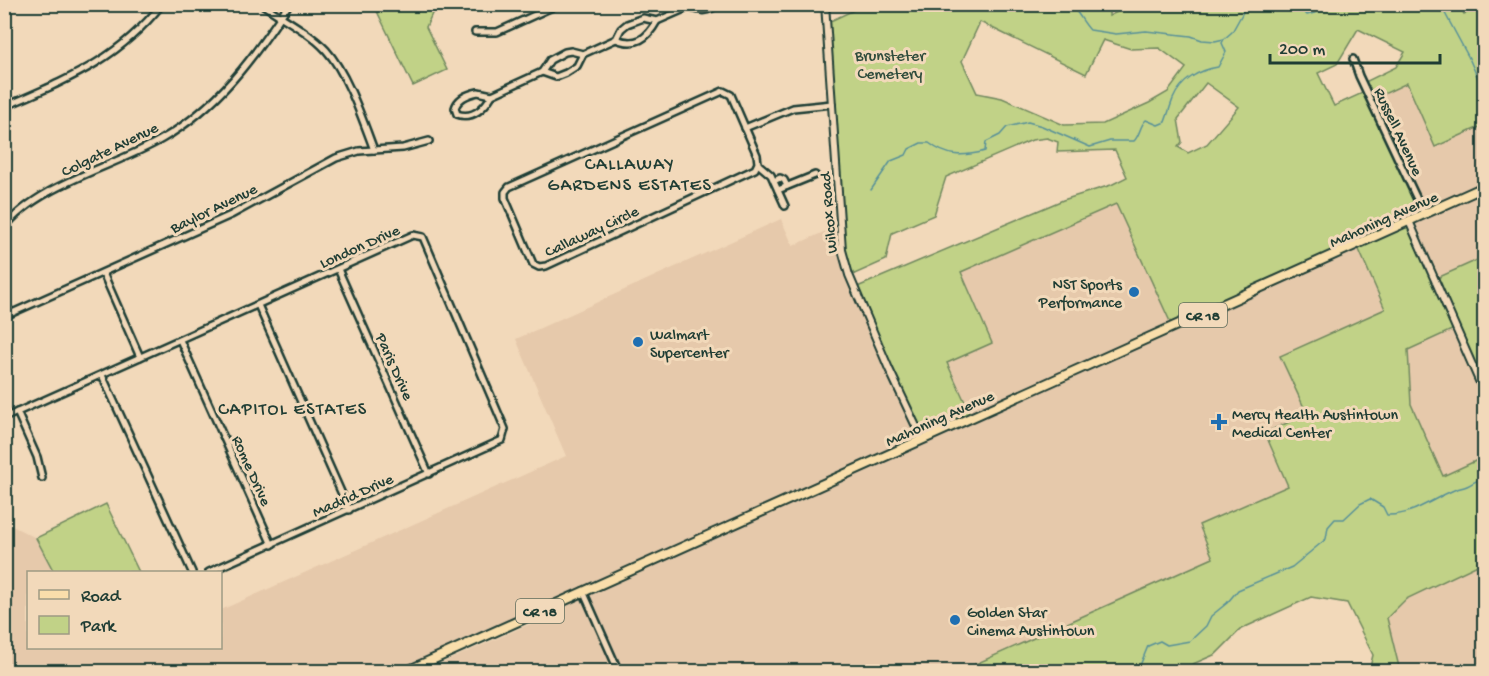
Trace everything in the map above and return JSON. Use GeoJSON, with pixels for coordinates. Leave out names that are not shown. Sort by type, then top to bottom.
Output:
{"type":"FeatureCollection","features":[{"type":"Feature","properties":{"kind":"main road","name":"Mahoning Avenue"},"geometry":{"type":"LineString","coordinates":[[405,672],[1485,187]]}},
{"type":"Feature","properties":{"kind":"street"},"geometry":{"type":"LineString","coordinates":[[4,107],[105,59],[141,29],[162,4]]}},
{"type":"Feature","properties":{"kind":"street"},"geometry":{"type":"LineString","coordinates":[[262,4],[315,40],[334,61],[374,150]]}},
{"type":"Feature","properties":{"kind":"street","name":"Colgate Avenue"},"geometry":{"type":"LineString","coordinates":[[4,228],[36,199],[148,147],[198,114],[243,71],[289,4]]}},
{"type":"Feature","properties":{"kind":"street"},"geometry":{"type":"LineString","coordinates":[[475,32],[497,32],[559,4]]}},
{"type":"Feature","properties":{"kind":"street"},"geometry":{"type":"LineString","coordinates":[[492,94],[480,111],[464,116],[456,111],[458,101],[465,96],[478,92],[492,94],[542,72],[550,60],[565,52],[583,54],[616,39],[632,43],[650,34],[657,21],[689,6],[702,11],[719,4]]}},
{"type":"Feature","properties":{"kind":"street","name":"Wilcox Road"},"geometry":{"type":"LineString","coordinates":[[825,4],[840,238],[845,263],[889,369],[922,439]]}},
{"type":"Feature","properties":{"kind":"street"},"geometry":{"type":"LineString","coordinates":[[616,39],[621,29],[627,24],[643,18],[657,21]]}},
{"type":"Feature","properties":{"kind":"street"},"geometry":{"type":"LineString","coordinates":[[542,72],[556,76],[566,73],[577,66],[583,54]]}},
{"type":"Feature","properties":{"kind":"street","name":"Russell Avenue"},"geometry":{"type":"LineString","coordinates":[[1353,59],[1424,214]]}},
{"type":"Feature","properties":{"kind":"street","name":"Callaway Circle"},"geometry":{"type":"LineString","coordinates":[[725,91],[731,95],[757,155],[758,164],[752,172],[543,267],[531,261],[505,198],[505,192],[509,186],[725,91]]}},
{"type":"Feature","properties":{"kind":"street"},"geometry":{"type":"LineString","coordinates":[[745,128],[793,108],[832,104]]}},
{"type":"Feature","properties":{"kind":"street","name":"Baylor Avenue"},"geometry":{"type":"LineString","coordinates":[[4,304],[12,313],[103,273],[231,215],[336,158],[359,151],[403,147],[429,141]]}},
{"type":"Feature","properties":{"kind":"street"},"geometry":{"type":"LineString","coordinates":[[758,164],[774,181],[785,206]]}},
{"type":"Feature","properties":{"kind":"street"},"geometry":{"type":"LineString","coordinates":[[778,190],[815,175]]}},
{"type":"Feature","properties":{"kind":"street"},"geometry":{"type":"LineString","coordinates":[[774,181],[780,178],[787,186]]}},
{"type":"Feature","properties":{"kind":"street"},"geometry":{"type":"LineString","coordinates":[[1409,221],[1485,392]]}},
{"type":"Feature","properties":{"kind":"street","name":"London Drive"},"geometry":{"type":"LineString","coordinates":[[4,418],[413,235],[423,237],[505,429],[504,437]]}},
{"type":"Feature","properties":{"kind":"street","name":"Paris Drive"},"geometry":{"type":"LineString","coordinates":[[338,269],[429,474]]}},
{"type":"Feature","properties":{"kind":"street"},"geometry":{"type":"LineString","coordinates":[[103,273],[140,357]]}},
{"type":"Feature","properties":{"kind":"street"},"geometry":{"type":"LineString","coordinates":[[258,305],[349,510]]}},
{"type":"Feature","properties":{"kind":"street","name":"Rome Drive"},"geometry":{"type":"LineString","coordinates":[[180,340],[272,545]]}},
{"type":"Feature","properties":{"kind":"street"},"geometry":{"type":"LineString","coordinates":[[102,375],[191,571]]}},
{"type":"Feature","properties":{"kind":"street"},"geometry":{"type":"LineString","coordinates":[[17,412],[37,457],[42,478]]}},
{"type":"Feature","properties":{"kind":"street","name":"Madrid Drive"},"geometry":{"type":"LineString","coordinates":[[214,571],[499,443],[504,437]]}},
{"type":"Feature","properties":{"kind":"street"},"geometry":{"type":"LineString","coordinates":[[583,591],[619,672]]}},
{"type":"Feature","properties":{"kind":"shaded area"},"geometry":{"type":"Polygon","coordinates":[[[1406,83],[1436,146],[1484,125],[1484,257],[1435,279],[1307,414],[1288,486],[1199,525],[1213,558],[960,671],[424,671],[530,624],[527,617],[405,671],[5,671],[4,518],[8,524],[36,538],[53,571],[27,571],[27,649],[222,649],[222,610],[566,456],[516,339],[781,219],[793,246],[839,225],[842,250],[877,341],[947,363],[950,248],[1063,200],[1109,186],[1173,327],[1371,99],[1406,83]]]}},
{"type":"Feature","properties":{"kind":"shaded area"},"geometry":{"type":"Polygon","coordinates":[[[1456,328],[1477,373],[1484,370],[1484,457],[1443,476],[1411,404],[1408,350],[1456,328]]]}},
{"type":"Feature","properties":{"kind":"shaded area"},"geometry":{"type":"Polygon","coordinates":[[[1484,562],[1484,671],[1400,671],[1387,619],[1406,599],[1484,562]]]}},
{"type":"Feature","properties":{"kind":"green space","name":"Brunsteter Cemetery"},"geometry":{"type":"Polygon","coordinates":[[[867,4],[1107,4],[1109,16],[1137,5],[1168,8],[1181,4],[1459,4],[1464,14],[1484,5],[1484,125],[1435,147],[1407,83],[1371,100],[1424,214],[1409,221],[1435,279],[1484,257],[1484,370],[1476,373],[1456,328],[1408,350],[1411,404],[1443,476],[1484,457],[1484,562],[1406,599],[1387,618],[1400,671],[1369,671],[1373,655],[1347,603],[1311,597],[1241,629],[1216,654],[1177,671],[960,671],[1213,558],[1199,525],[1288,486],[1265,433],[1307,414],[1280,356],[1385,309],[1357,245],[1173,328],[1116,204],[961,272],[992,343],[947,363],[972,417],[922,439],[855,288],[1063,200],[1111,185],[1127,177],[1115,150],[1057,152],[1058,142],[1047,138],[1032,140],[946,177],[934,215],[892,233],[886,260],[850,276],[845,263],[826,23],[867,4]],[[980,22],[962,61],[977,93],[1002,98],[1064,125],[1103,124],[1149,103],[1168,92],[1186,68],[1159,48],[1131,49],[1103,40],[1086,74],[980,22]],[[1358,29],[1337,64],[1318,73],[1334,106],[1367,91],[1363,83],[1396,67],[1405,52],[1358,29]],[[1206,83],[1178,119],[1182,142],[1178,147],[1188,153],[1207,144],[1239,107],[1206,83]]]}},
{"type":"Feature","properties":{"kind":"green space"},"geometry":{"type":"Polygon","coordinates":[[[374,5],[436,5],[426,27],[447,70],[413,86],[374,5]]]}},
{"type":"Feature","properties":{"kind":"green space"},"geometry":{"type":"Polygon","coordinates":[[[106,504],[139,571],[53,571],[36,538],[106,504]]]}},
{"type":"Feature","properties":{"kind":"waterway"},"geometry":{"type":"LineString","coordinates":[[1069,4],[1090,30],[1116,34],[1146,31],[1215,41],[1224,39],[1232,32],[1245,4]]}},
{"type":"Feature","properties":{"kind":"waterway"},"geometry":{"type":"LineString","coordinates":[[1296,4],[1307,15],[1347,4]]}},
{"type":"Feature","properties":{"kind":"waterway"},"geometry":{"type":"LineString","coordinates":[[1440,4],[1484,87]]}},
{"type":"Feature","properties":{"kind":"waterway"},"geometry":{"type":"LineString","coordinates":[[871,190],[891,161],[906,155],[909,149],[921,143],[929,143],[949,153],[962,155],[977,153],[985,151],[986,142],[1000,135],[1007,127],[1028,122],[1090,147],[1110,141],[1134,141],[1146,120],[1158,125],[1165,122],[1176,92],[1186,81],[1198,73],[1218,67],[1226,52],[1222,43],[1224,39]]}},
{"type":"Feature","properties":{"kind":"waterway"},"geometry":{"type":"LineString","coordinates":[[1132,672],[1139,668],[1148,646],[1160,641],[1167,645],[1190,641],[1206,626],[1211,616],[1238,590],[1292,567],[1326,539],[1328,527],[1335,519],[1344,519],[1360,504],[1370,499],[1383,507],[1387,515],[1396,515],[1413,510],[1454,490],[1484,479]]}},
{"type":"Feature","properties":{"kind":"place","name":"NST Sports Performance"},"geometry":{"type":"Point","coordinates":[1134,292]}},
{"type":"Feature","properties":{"kind":"place","name":"Walmart Supercenter"},"geometry":{"type":"Point","coordinates":[638,342]}},
{"type":"Feature","properties":{"kind":"place","name":"Mercy Health Austintown Medical Center"},"geometry":{"type":"Point","coordinates":[1219,422]}},
{"type":"Feature","properties":{"kind":"place","name":"Golden Star Cinema Austintown"},"geometry":{"type":"Point","coordinates":[955,620]}},
{"type":"Feature","properties":{"kind":"district","name":"CALLAWAY GARDENS ESTATES"},"geometry":{"type":"Point","coordinates":[630,174]}},
{"type":"Feature","properties":{"kind":"district","name":"CAPITOL ESTATES"},"geometry":{"type":"Point","coordinates":[293,408]}}]}
